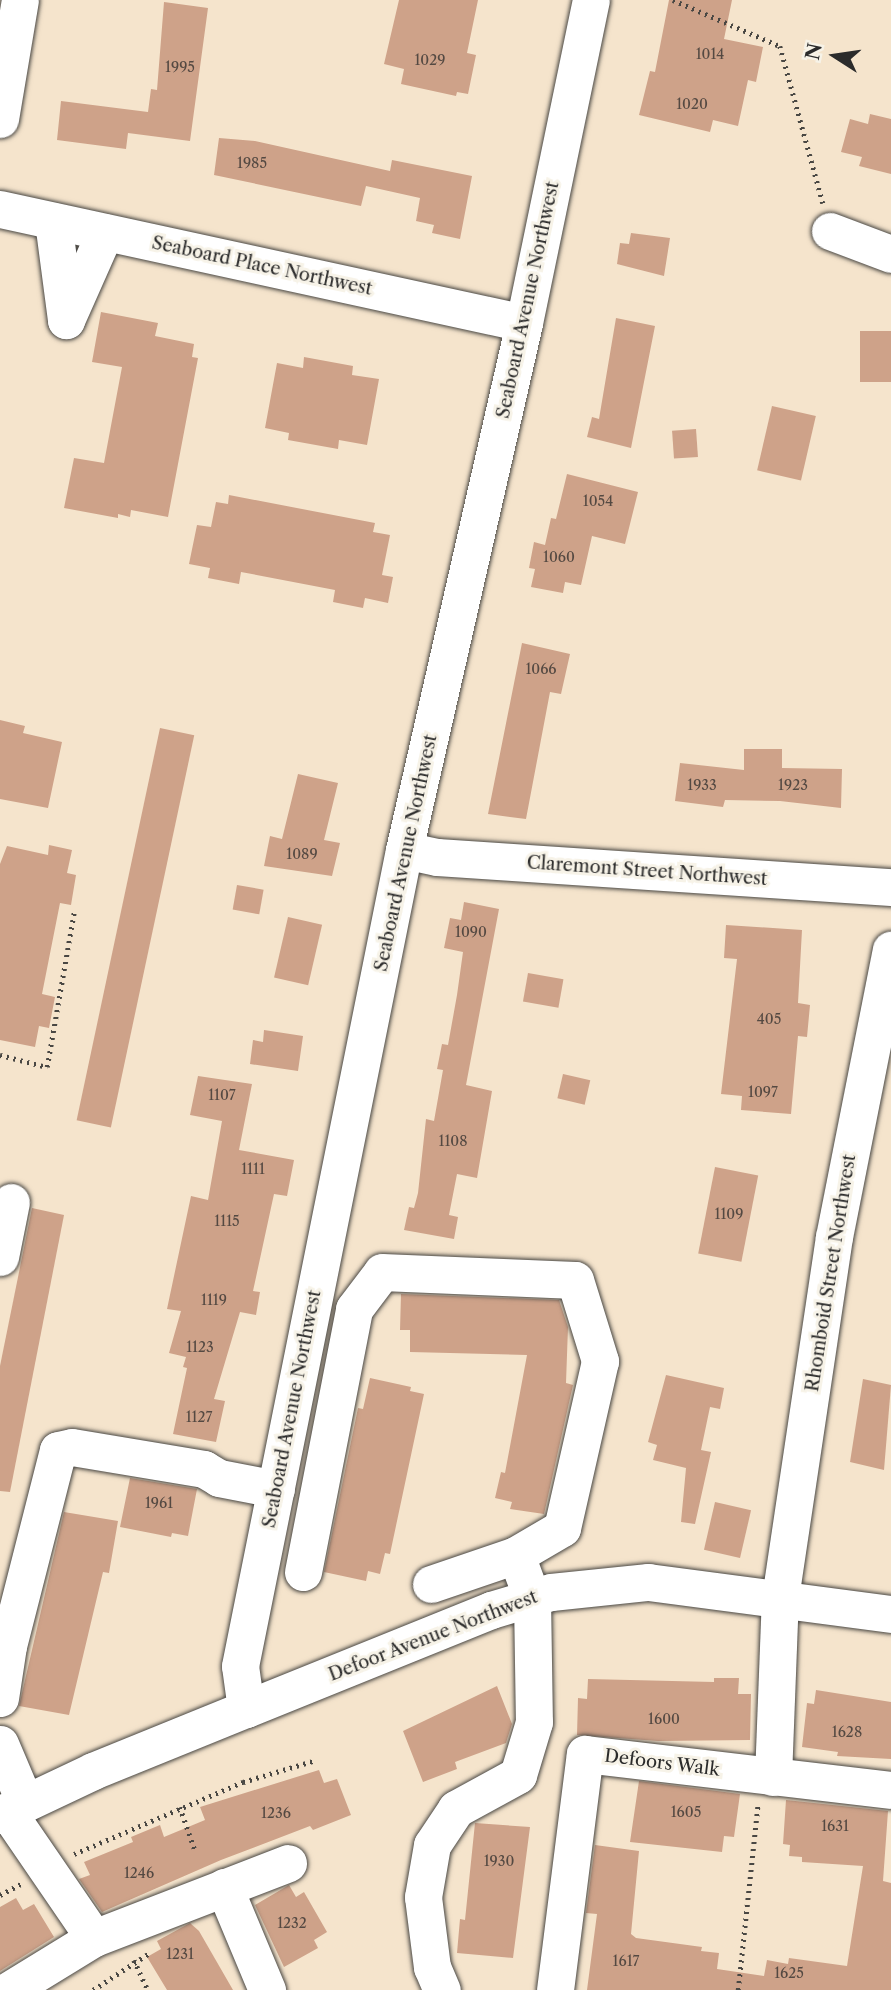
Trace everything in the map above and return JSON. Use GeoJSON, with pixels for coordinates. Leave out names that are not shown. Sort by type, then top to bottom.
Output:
{"type":"FeatureCollection","features":[{"type":"Feature","properties":{"kind":"street"},"geometry":{"type":"LineString","coordinates":[[0,119],[20,0]]}},
{"type":"Feature","properties":{"kind":"street","name":"Seaboard Avenue Northwest"},"geometry":{"type":"LineString","coordinates":[[246,1709],[240,1666],[404,850],[524,323],[591,0]]}},
{"type":"Feature","properties":{"kind":"street","name":"Seaboard Place Northwest"},"geometry":{"type":"LineString","coordinates":[[0,209],[524,323]]}},
{"type":"Feature","properties":{"kind":"street"},"geometry":{"type":"LineString","coordinates":[[52,221],[66,320],[105,232]]}},
{"type":"Feature","properties":{"kind":"street"},"geometry":{"type":"LineString","coordinates":[[830,231],[891,254]]}},
{"type":"Feature","properties":{"kind":"street","name":"Claremont Street Northwest"},"geometry":{"type":"LineString","coordinates":[[404,850],[451,858],[891,887]]}},
{"type":"Feature","properties":{"kind":"street","name":"Rhomboid Street Northwest"},"geometry":{"type":"LineString","coordinates":[[767,1776],[780,1598],[834,1237],[891,950]]}},
{"type":"Feature","properties":{"kind":"street"},"geometry":{"type":"LineString","coordinates":[[0,1257],[11,1202]]}},
{"type":"Feature","properties":{"kind":"street"},"geometry":{"type":"LineString","coordinates":[[303,1573],[354,1309],[382,1272],[575,1280],[600,1361],[562,1528],[516,1555],[430,1584]]}},
{"type":"Feature","properties":{"kind":"street"},"geometry":{"type":"LineString","coordinates":[[310,1320],[350,1328]]}},
{"type":"Feature","properties":{"kind":"street"},"geometry":{"type":"LineString","coordinates":[[0,1698],[8,1646],[58,1450],[72,1447],[204,1469],[219,1478],[276,1489]]}},
{"type":"Feature","properties":{"kind":"street"},"geometry":{"type":"LineString","coordinates":[[442,1990],[432,1967],[423,1897],[432,1845],[456,1809],[519,1775],[534,1723],[532,1598],[516,1555]]}},
{"type":"Feature","properties":{"kind":"street","name":"Defoor Avenue Northwest"},"geometry":{"type":"LineString","coordinates":[[11,1810],[246,1709],[532,1598],[598,1584],[648,1582],[891,1614]]}},
{"type":"Feature","properties":{"kind":"street"},"geometry":{"type":"LineString","coordinates":[[0,1744],[11,1810],[109,1932]]}},
{"type":"Feature","properties":{"kind":"street","name":"Defoors Walk"},"geometry":{"type":"LineString","coordinates":[[555,1990],[585,1754],[891,1790]]}},
{"type":"Feature","properties":{"kind":"street"},"geometry":{"type":"LineString","coordinates":[[9,1990],[109,1932],[288,1863]]}},
{"type":"Feature","properties":{"kind":"street"},"geometry":{"type":"LineString","coordinates":[[224,1888],[267,1990]]}},
{"type":"Feature","properties":{"kind":"path"},"geometry":{"type":"LineString","coordinates":[[673,0],[780,46],[830,231]]}},
{"type":"Feature","properties":{"kind":"path"},"geometry":{"type":"LineString","coordinates":[[0,1055],[47,1067],[74,912]]}},
{"type":"Feature","properties":{"kind":"path"},"geometry":{"type":"LineString","coordinates":[[61,1861],[180,1807],[316,1760]]}},
{"type":"Feature","properties":{"kind":"path"},"geometry":{"type":"LineString","coordinates":[[738,1990],[767,1776]]}},
{"type":"Feature","properties":{"kind":"path"},"geometry":{"type":"LineString","coordinates":[[180,1807],[195,1850]]}},
{"type":"Feature","properties":{"kind":"path"},"geometry":{"type":"LineString","coordinates":[[93,1990],[154,1950]]}},
{"type":"Feature","properties":{"kind":"building"},"geometry":{"type":"Polygon","coordinates":[[[399,0],[478,0],[467,53],[476,55],[468,94],[457,92],[456,96],[401,84],[404,69],[384,64],[399,0]]]}},
{"type":"Feature","properties":{"kind":"building"},"geometry":{"type":"Polygon","coordinates":[[[669,0],[732,0],[724,39],[763,47],[756,82],[748,80],[738,126],[713,120],[710,132],[639,115],[650,71],[655,72],[669,0]]]}},
{"type":"Feature","properties":{"kind":"building"},"geometry":{"type":"Polygon","coordinates":[[[164,2],[208,8],[190,141],[128,133],[126,149],[57,140],[61,101],[148,112],[151,89],[157,90],[164,2]]]}},
{"type":"Feature","properties":{"kind":"building"},"geometry":{"type":"Polygon","coordinates":[[[870,114],[891,119],[891,174],[859,166],[862,157],[841,152],[850,119],[868,124],[870,114]]]}},
{"type":"Feature","properties":{"kind":"building"},"geometry":{"type":"Polygon","coordinates":[[[219,138],[255,141],[390,171],[392,160],[472,176],[460,239],[432,233],[434,225],[416,221],[420,198],[366,186],[361,206],[214,175],[219,138]]]}},
{"type":"Feature","properties":{"kind":"building"},"geometry":{"type":"Polygon","coordinates":[[[631,233],[670,238],[664,276],[617,264],[620,243],[629,244],[631,233]]]}},
{"type":"Feature","properties":{"kind":"building"},"geometry":{"type":"Polygon","coordinates":[[[101,312],[158,323],[155,336],[194,344],[192,357],[198,358],[168,517],[131,510],[130,517],[118,514],[118,518],[64,508],[74,458],[104,463],[122,367],[92,362],[101,312]]]}},
{"type":"Feature","properties":{"kind":"building"},"geometry":{"type":"Polygon","coordinates":[[[616,318],[655,326],[631,448],[587,437],[592,417],[599,419],[616,318]]]}},
{"type":"Feature","properties":{"kind":"building"},"geometry":{"type":"Polygon","coordinates":[[[860,331],[891,331],[891,382],[860,382],[860,331]]]}},
{"type":"Feature","properties":{"kind":"building"},"geometry":{"type":"Polygon","coordinates":[[[304,357],[353,366],[352,375],[379,379],[367,445],[339,440],[338,449],[288,440],[289,433],[265,428],[277,363],[303,368],[304,357]]]}},
{"type":"Feature","properties":{"kind":"building"},"geometry":{"type":"Polygon","coordinates":[[[772,406],[816,416],[801,480],[757,470],[772,406]]]}},
{"type":"Feature","properties":{"kind":"building"},"geometry":{"type":"Polygon","coordinates":[[[696,429],[698,457],[674,459],[672,431],[696,429]]]}},
{"type":"Feature","properties":{"kind":"building"},"geometry":{"type":"Polygon","coordinates":[[[567,474],[638,492],[625,544],[592,536],[581,585],[565,582],[563,593],[531,587],[535,569],[529,568],[534,542],[545,545],[551,518],[556,519],[567,474]]]}},
{"type":"Feature","properties":{"kind":"building"},"geometry":{"type":"Polygon","coordinates":[[[229,495],[375,523],[373,532],[390,535],[382,575],[393,577],[388,603],[365,598],[363,608],[333,602],[335,590],[241,572],[239,584],[208,578],[210,568],[189,564],[197,525],[211,527],[216,502],[228,504],[229,495]]]}},
{"type":"Feature","properties":{"kind":"building"},"geometry":{"type":"Polygon","coordinates":[[[522,643],[570,654],[561,694],[550,692],[526,819],[488,814],[522,643]]]}},
{"type":"Feature","properties":{"kind":"building"},"geometry":{"type":"Polygon","coordinates":[[[0,720],[25,726],[23,733],[62,742],[48,808],[0,799],[0,720]]]}},
{"type":"Feature","properties":{"kind":"building"},"geometry":{"type":"Polygon","coordinates":[[[160,728],[194,735],[111,1128],[77,1120],[160,728]]]}},
{"type":"Feature","properties":{"kind":"building"},"geometry":{"type":"Polygon","coordinates":[[[744,749],[782,749],[782,768],[842,769],[841,808],[780,801],[725,800],[723,807],[675,801],[680,763],[744,770],[744,749]]]}},
{"type":"Feature","properties":{"kind":"building"},"geometry":{"type":"Polygon","coordinates":[[[298,774],[338,783],[324,840],[340,843],[332,876],[264,866],[270,836],[282,839],[298,774]]]}},
{"type":"Feature","properties":{"kind":"building"},"geometry":{"type":"Polygon","coordinates":[[[49,845],[72,850],[67,873],[76,875],[71,905],[60,903],[42,994],[55,997],[49,1028],[39,1026],[35,1047],[0,1040],[0,864],[7,846],[48,855],[49,845]]]}},
{"type":"Feature","properties":{"kind":"building"},"geometry":{"type":"Polygon","coordinates":[[[237,885],[264,890],[259,914],[233,910],[237,885]]]}},
{"type":"Feature","properties":{"kind":"building"},"geometry":{"type":"Polygon","coordinates":[[[464,902],[499,909],[466,1085],[492,1091],[477,1178],[457,1174],[449,1215],[458,1217],[454,1239],[404,1230],[409,1207],[414,1208],[418,1193],[426,1119],[434,1121],[443,1070],[437,1069],[442,1044],[448,1045],[457,995],[463,952],[444,948],[450,918],[461,920],[464,902]]]}},
{"type":"Feature","properties":{"kind":"building"},"geometry":{"type":"Polygon","coordinates":[[[288,917],[322,925],[308,985],[274,977],[288,917]]]}},
{"type":"Feature","properties":{"kind":"building"},"geometry":{"type":"Polygon","coordinates":[[[726,925],[802,930],[798,1003],[810,1005],[807,1037],[798,1036],[791,1114],[741,1110],[742,1096],[721,1094],[737,959],[724,958],[726,925]]]}},
{"type":"Feature","properties":{"kind":"building"},"geometry":{"type":"Polygon","coordinates":[[[528,973],[563,979],[558,1008],[523,1002],[528,973]]]}},
{"type":"Feature","properties":{"kind":"building"},"geometry":{"type":"Polygon","coordinates":[[[264,1030],[303,1036],[298,1071],[250,1064],[253,1040],[263,1042],[264,1030]]]}},
{"type":"Feature","properties":{"kind":"building"},"geometry":{"type":"Polygon","coordinates":[[[563,1074],[590,1080],[585,1105],[557,1098],[563,1074]]]}},
{"type":"Feature","properties":{"kind":"building"},"geometry":{"type":"Polygon","coordinates":[[[198,1076],[252,1084],[239,1150],[294,1160],[287,1196],[274,1194],[253,1291],[260,1292],[256,1315],[240,1312],[214,1399],[225,1401],[216,1442],[173,1434],[187,1368],[183,1367],[186,1357],[169,1353],[181,1311],[167,1309],[191,1196],[208,1200],[222,1121],[190,1115],[198,1076]]]}},
{"type":"Feature","properties":{"kind":"building"},"geometry":{"type":"Polygon","coordinates":[[[715,1167],[758,1175],[741,1262],[698,1253],[715,1167]]]}},
{"type":"Feature","properties":{"kind":"building"},"geometry":{"type":"Polygon","coordinates":[[[32,1208],[64,1215],[10,1492],[0,1491],[0,1366],[32,1208]]]}},
{"type":"Feature","properties":{"kind":"building"},"geometry":{"type":"Polygon","coordinates":[[[401,1294],[559,1300],[568,1327],[566,1383],[573,1385],[544,1514],[510,1509],[512,1502],[495,1498],[501,1472],[505,1473],[527,1355],[410,1352],[410,1330],[400,1330],[401,1294]]]}},
{"type":"Feature","properties":{"kind":"building"},"geometry":{"type":"Polygon","coordinates":[[[666,1375],[724,1388],[720,1409],[710,1407],[701,1450],[711,1452],[695,1524],[681,1522],[686,1468],[653,1460],[657,1445],[648,1442],[666,1375]]]}},
{"type":"Feature","properties":{"kind":"building"},"geometry":{"type":"Polygon","coordinates":[[[370,1378],[411,1387],[410,1391],[424,1394],[390,1554],[385,1553],[380,1574],[368,1571],[366,1581],[324,1572],[358,1408],[363,1409],[370,1378]]]}},
{"type":"Feature","properties":{"kind":"building"},"geometry":{"type":"Polygon","coordinates":[[[863,1379],[891,1385],[884,1470],[850,1462],[863,1379]]]}},
{"type":"Feature","properties":{"kind":"building"},"geometry":{"type":"Polygon","coordinates":[[[130,1478],[197,1489],[188,1536],[172,1533],[171,1537],[120,1527],[130,1478]]]}},
{"type":"Feature","properties":{"kind":"building"},"geometry":{"type":"Polygon","coordinates":[[[715,1502],[751,1510],[740,1558],[704,1550],[715,1502]]]}},
{"type":"Feature","properties":{"kind":"building"},"geometry":{"type":"Polygon","coordinates":[[[64,1512],[118,1521],[109,1573],[103,1572],[69,1715],[19,1706],[64,1512]]]}},
{"type":"Feature","properties":{"kind":"building"},"geometry":{"type":"Polygon","coordinates":[[[714,1678],[739,1678],[738,1694],[751,1694],[750,1740],[658,1741],[577,1735],[578,1698],[587,1699],[588,1679],[714,1682],[714,1678]]]}},
{"type":"Feature","properties":{"kind":"building"},"geometry":{"type":"Polygon","coordinates":[[[497,1686],[512,1724],[506,1743],[455,1762],[457,1769],[423,1782],[403,1731],[497,1686]]]}},
{"type":"Feature","properties":{"kind":"building"},"geometry":{"type":"Polygon","coordinates":[[[816,1690],[891,1702],[891,1759],[837,1756],[838,1752],[802,1747],[807,1703],[814,1704],[816,1690]]]}},
{"type":"Feature","properties":{"kind":"building"},"geometry":{"type":"Polygon","coordinates":[[[319,1770],[324,1783],[337,1779],[351,1815],[313,1830],[310,1826],[221,1860],[102,1912],[79,1879],[90,1875],[84,1862],[133,1842],[131,1837],[160,1825],[164,1837],[205,1820],[200,1807],[319,1770]]]}},
{"type":"Feature","properties":{"kind":"building"},"geometry":{"type":"Polygon","coordinates":[[[639,1781],[740,1794],[734,1837],[724,1836],[722,1852],[630,1842],[639,1781]]]}},
{"type":"Feature","properties":{"kind":"building"},"geometry":{"type":"Polygon","coordinates":[[[786,1800],[888,1811],[883,1881],[891,1883],[891,1990],[587,1990],[597,1914],[586,1913],[595,1845],[639,1851],[631,1934],[636,1938],[702,1947],[701,1951],[719,1953],[717,1969],[764,1976],[767,1960],[788,1964],[789,1958],[847,1966],[863,1866],[802,1862],[802,1857],[789,1856],[790,1845],[783,1844],[786,1800]]]}},
{"type":"Feature","properties":{"kind":"building"},"geometry":{"type":"Polygon","coordinates":[[[475,1823],[530,1827],[513,1958],[457,1953],[460,1919],[465,1920],[475,1823]]]}},
{"type":"Feature","properties":{"kind":"building"},"geometry":{"type":"Polygon","coordinates":[[[289,1885],[296,1897],[304,1892],[327,1932],[314,1940],[318,1948],[284,1967],[255,1905],[289,1885]]]}},
{"type":"Feature","properties":{"kind":"building"},"geometry":{"type":"Polygon","coordinates":[[[16,1898],[23,1910],[34,1904],[54,1937],[0,1971],[0,1907],[16,1898]]]}},
{"type":"Feature","properties":{"kind":"building"},"geometry":{"type":"Polygon","coordinates":[[[190,1923],[199,1931],[233,1990],[167,1990],[147,1957],[161,1949],[157,1941],[190,1923]]]}}]}
